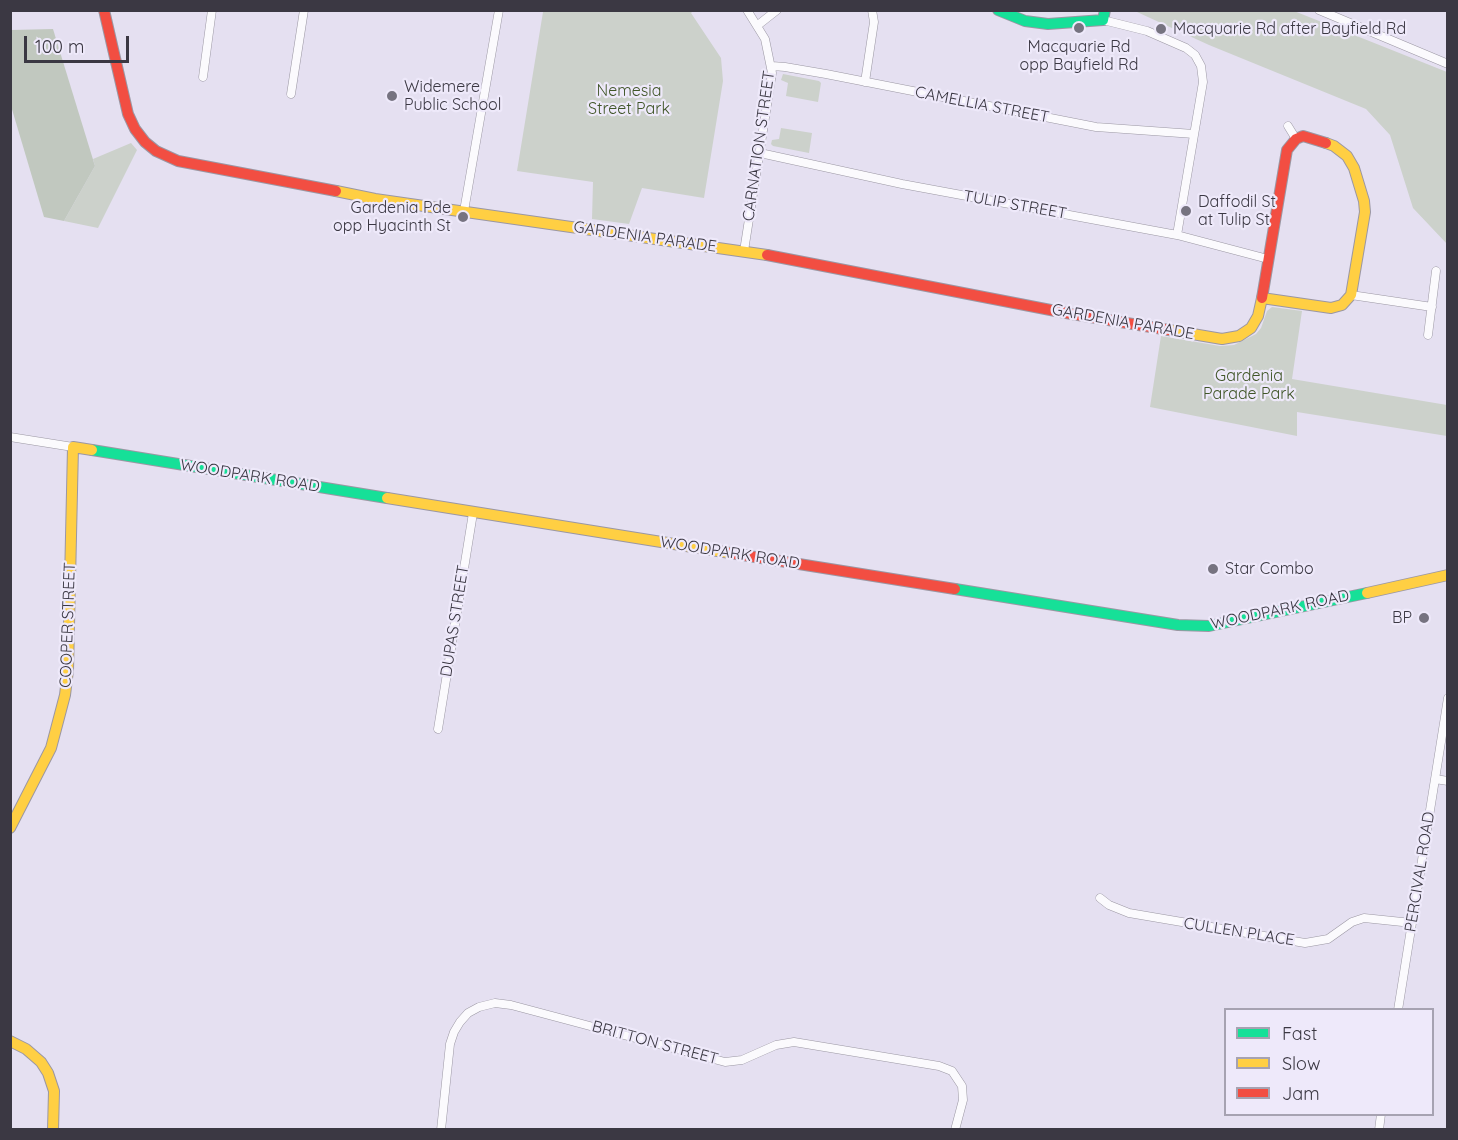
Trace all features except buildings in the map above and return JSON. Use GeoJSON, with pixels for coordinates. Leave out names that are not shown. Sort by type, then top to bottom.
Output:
{"type":"FeatureCollection","features":[{"type":"Feature","properties":{"kind":"street","name":"GARDENIA PARADE"},"geometry":{"type":"LineString","coordinates":[[104,10],[128,114],[135,129],[145,142],[167,157],[178,161],[352,195],[744,251],[1066,313],[1222,339],[1239,336],[1251,328],[1258,316],[1287,150],[1296,139]]}},
{"type":"Feature","properties":{"kind":"street"},"geometry":{"type":"LineString","coordinates":[[203,77],[212,10]]}},
{"type":"Feature","properties":{"kind":"street"},"geometry":{"type":"LineString","coordinates":[[291,94],[304,10]]}},
{"type":"Feature","properties":{"kind":"street"},"geometry":{"type":"LineString","coordinates":[[464,211],[499,10]]}},
{"type":"Feature","properties":{"kind":"street","name":"CARNATION STREET"},"geometry":{"type":"LineString","coordinates":[[744,251],[771,88],[772,66],[767,45],[758,25],[747,10]]}},
{"type":"Feature","properties":{"kind":"street"},"geometry":{"type":"LineString","coordinates":[[758,25],[777,10]]}},
{"type":"Feature","properties":{"kind":"street"},"geometry":{"type":"LineString","coordinates":[[865,82],[874,22],[872,10]]}},
{"type":"Feature","properties":{"kind":"street"},"geometry":{"type":"LineString","coordinates":[[998,10],[1025,21],[1048,24],[1104,15],[1152,33],[1193,53],[1201,66],[1203,77],[1177,235]]}},
{"type":"Feature","properties":{"kind":"street"},"geometry":{"type":"LineString","coordinates":[[1319,10],[1448,64]]}},
{"type":"Feature","properties":{"kind":"street","name":"CAMELLIA STREET"},"geometry":{"type":"LineString","coordinates":[[772,66],[785,66],[1096,127],[1194,134]]}},
{"type":"Feature","properties":{"kind":"street"},"geometry":{"type":"LineString","coordinates":[[1262,298],[1331,308],[1342,305],[1351,295],[1365,207],[1354,168],[1347,156],[1334,146],[1311,137],[1303,136],[1296,139],[1288,126]]}},
{"type":"Feature","properties":{"kind":"street","name":"TULIP STREET"},"geometry":{"type":"LineString","coordinates":[[760,153],[902,184],[1177,235],[1268,259]]}},
{"type":"Feature","properties":{"kind":"street"},"geometry":{"type":"LineString","coordinates":[[1428,336],[1436,271]]}},
{"type":"Feature","properties":{"kind":"street"},"geometry":{"type":"LineString","coordinates":[[1351,295],[1432,307]]}},
{"type":"Feature","properties":{"kind":"street","name":"WOODPARK ROAD"},"geometry":{"type":"LineString","coordinates":[[10,437],[473,513],[1194,626],[1226,623],[1448,575]]}},
{"type":"Feature","properties":{"kind":"street","name":"COOPER STREET"},"geometry":{"type":"LineString","coordinates":[[10,828],[45,763],[54,739],[65,695],[68,670],[73,447]]}},
{"type":"Feature","properties":{"kind":"street","name":"DUPAS STREET"},"geometry":{"type":"LineString","coordinates":[[438,729],[473,513]]}},
{"type":"Feature","properties":{"kind":"street","name":"PERCIVAL ROAD"},"geometry":{"type":"LineString","coordinates":[[1398,1008],[1448,698]]}},
{"type":"Feature","properties":{"kind":"street"},"geometry":{"type":"LineString","coordinates":[[1435,779],[1448,781]]}},
{"type":"Feature","properties":{"kind":"street","name":"CULLEN PLACE"},"geometry":{"type":"LineString","coordinates":[[1100,897],[1108,905],[1129,913],[1305,943],[1328,939],[1352,922],[1364,918],[1412,923]]}},
{"type":"Feature","properties":{"kind":"street","name":"BRITTON STREET"},"geometry":{"type":"LineString","coordinates":[[441,1130],[451,1039],[468,1013],[483,1005],[495,1003],[511,1005],[716,1060],[742,1060],[782,1043],[800,1042],[939,1066],[952,1071],[960,1078],[964,1093],[955,1130]]}},
{"type":"Feature","properties":{"kind":"street"},"geometry":{"type":"LineString","coordinates":[[10,1041],[41,1062],[48,1073],[54,1091],[53,1130]]}},
{"type":"Feature","properties":{"kind":"green space","name":"Nemesia Street Park"},"geometry":{"type":"Polygon","coordinates":[[[541,11],[693,11],[691,13],[721,58],[723,81],[704,198],[642,188],[629,224],[592,219],[593,182],[517,171],[543,12],[541,11]]]}},
{"type":"Feature","properties":{"kind":"green space"},"geometry":{"type":"Polygon","coordinates":[[[1123,11],[1294,11],[1447,72],[1447,244],[1413,208],[1390,135],[1366,109],[1209,45],[1137,12],[1123,11]]]}},
{"type":"Feature","properties":{"kind":"green space"},"geometry":{"type":"Polygon","coordinates":[[[783,74],[819,81],[821,83],[818,102],[786,96],[788,83],[781,80],[783,74]]]}},
{"type":"Feature","properties":{"kind":"green space"},"geometry":{"type":"Polygon","coordinates":[[[781,128],[812,133],[809,153],[773,146],[772,140],[779,139],[781,128]]]}},
{"type":"Feature","properties":{"kind":"green space"},"geometry":{"type":"Polygon","coordinates":[[[131,143],[137,150],[98,228],[64,221],[95,166],[93,159],[131,143]]]}},
{"type":"Feature","properties":{"kind":"green space","name":"Gardenia Parade Park"},"geometry":{"type":"Polygon","coordinates":[[[1272,307],[1302,311],[1292,379],[1447,405],[1447,436],[1297,412],[1297,436],[1150,407],[1161,336],[1220,346],[1234,345],[1256,334],[1261,328],[1267,311],[1272,307]]]}},
{"type":"Feature","properties":{"kind":"shaded area"},"geometry":{"type":"Polygon","coordinates":[[[53,29],[95,166],[64,221],[44,217],[11,106],[11,30],[53,29]]]}},
{"type":"Feature","properties":{"kind":"traffic: fast"},"geometry":{"type":"LineString","coordinates":[[998,10],[1025,21],[1048,24],[1103,20],[1105,10]]}},
{"type":"Feature","properties":{"kind":"traffic: fast"},"geometry":{"type":"LineString","coordinates":[[92,450],[387,498]]}},
{"type":"Feature","properties":{"kind":"traffic: fast"},"geometry":{"type":"LineString","coordinates":[[955,589],[1178,625],[1209,626],[1367,593]]}},
{"type":"Feature","properties":{"kind":"traffic: slow"},"geometry":{"type":"LineString","coordinates":[[1169,330],[1222,339],[1239,336],[1251,328],[1258,316],[1262,298],[1331,308],[1342,305],[1351,295],[1365,212],[1364,201],[1354,168],[1347,156],[1326,143]]}},
{"type":"Feature","properties":{"kind":"traffic: slow"},"geometry":{"type":"LineString","coordinates":[[336,191],[375,199],[767,255]]}},
{"type":"Feature","properties":{"kind":"traffic: slow"},"geometry":{"type":"LineString","coordinates":[[10,828],[51,748],[65,695],[68,670],[73,447],[92,450]]}},
{"type":"Feature","properties":{"kind":"traffic: slow"},"geometry":{"type":"LineString","coordinates":[[387,498],[730,553]]}},
{"type":"Feature","properties":{"kind":"traffic: slow"},"geometry":{"type":"LineString","coordinates":[[1367,593],[1448,575]]}},
{"type":"Feature","properties":{"kind":"traffic: slow"},"geometry":{"type":"LineString","coordinates":[[10,1041],[26,1049],[41,1062],[48,1073],[54,1091],[53,1130]]}},
{"type":"Feature","properties":{"kind":"traffic: jam"},"geometry":{"type":"LineString","coordinates":[[104,10],[128,114],[135,129],[156,151],[178,161],[336,191]]}},
{"type":"Feature","properties":{"kind":"traffic: jam"},"geometry":{"type":"LineString","coordinates":[[1262,298],[1287,150],[1296,139],[1303,136],[1326,143]]}},
{"type":"Feature","properties":{"kind":"traffic: jam"},"geometry":{"type":"LineString","coordinates":[[767,255],[1066,313],[1169,330]]}},
{"type":"Feature","properties":{"kind":"traffic: jam"},"geometry":{"type":"LineString","coordinates":[[730,553],[955,589]]}},
{"type":"Feature","properties":{"kind":"place","name":"Macquarie Rd opp Bayfield Rd"},"geometry":{"type":"Point","coordinates":[1079,28]}},
{"type":"Feature","properties":{"kind":"place","name":"Macquarie Rd after Bayfield Rd"},"geometry":{"type":"Point","coordinates":[1161,29]}},
{"type":"Feature","properties":{"kind":"place","name":"Widemere Public School"},"geometry":{"type":"Point","coordinates":[392,96]}},
{"type":"Feature","properties":{"kind":"place","name":"Daffodil St at Tulip St"},"geometry":{"type":"Point","coordinates":[1186,211]}},
{"type":"Feature","properties":{"kind":"place","name":"Gardenia Pde opp Hyacinth St"},"geometry":{"type":"Point","coordinates":[463,217]}},
{"type":"Feature","properties":{"kind":"place","name":"Star Combo"},"geometry":{"type":"Point","coordinates":[1213,569]}},
{"type":"Feature","properties":{"kind":"place","name":"BP"},"geometry":{"type":"Point","coordinates":[1424,618]}}]}
